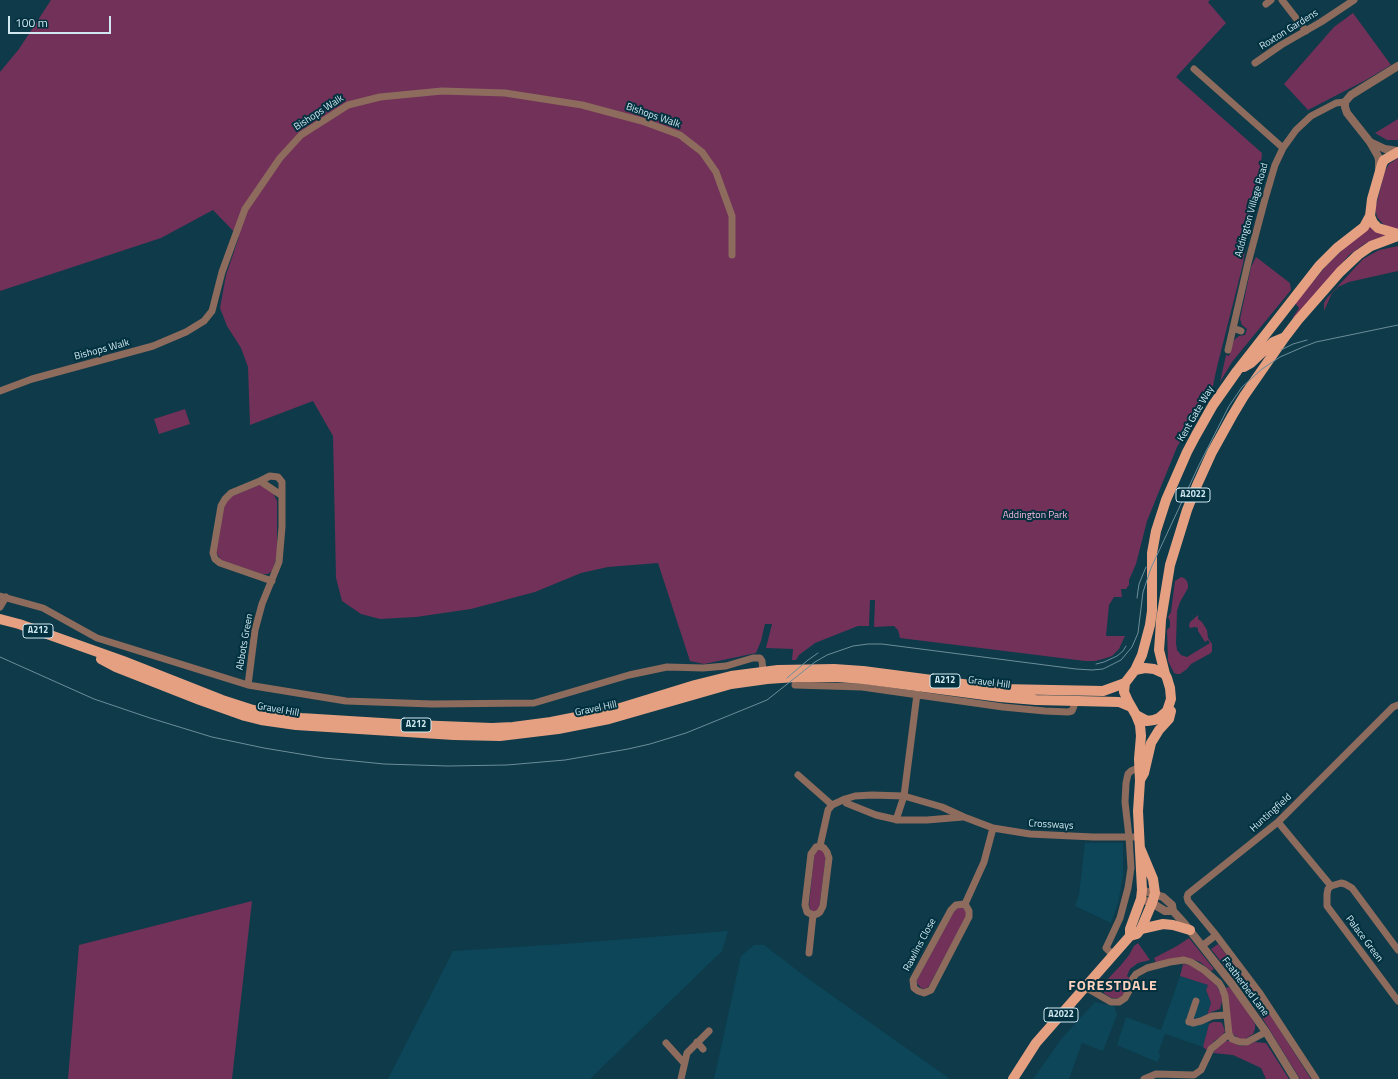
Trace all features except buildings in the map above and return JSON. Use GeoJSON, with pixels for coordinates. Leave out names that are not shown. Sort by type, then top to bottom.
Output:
{"type":"FeatureCollection","features":[{"type":"Feature","properties":{"kind":"main road"},"geometry":{"type":"LineString","coordinates":[[1398,151],[1384,160],[1379,171],[1370,216],[1373,223],[1378,228],[1398,235]]}},
{"type":"Feature","properties":{"kind":"main road","name":"Kent Gate Way"},"geometry":{"type":"LineString","coordinates":[[1135,670],[1142,655],[1150,625],[1152,611],[1152,553],[1159,522],[1166,500],[1190,447],[1213,405],[1237,371],[1319,266],[1337,248],[1364,227],[1370,216]]}},
{"type":"Feature","properties":{"kind":"main road","name":"A2022"},"geometry":{"type":"LineString","coordinates":[[1165,674],[1159,650],[1161,620],[1170,565],[1187,510],[1212,452],[1244,396],[1285,337],[1310,306],[1340,272],[1358,255],[1371,246],[1398,235]]}},
{"type":"Feature","properties":{"kind":"main road"},"geometry":{"type":"LineString","coordinates":[[1237,371],[1251,363],[1273,342],[1285,337]]}},
{"type":"Feature","properties":{"kind":"main road","name":"Gravel Hill"},"geometry":{"type":"LineString","coordinates":[[0,619],[19,624],[123,661],[237,705],[269,713],[302,718],[452,727],[513,727],[573,718],[631,705],[720,679],[763,671],[796,669],[863,671],[1002,689],[1097,692],[1115,688],[1125,683]]}},
{"type":"Feature","properties":{"kind":"main road","name":"Gravel Hill"},"geometry":{"type":"LineString","coordinates":[[75,644],[116,667],[200,700],[261,720],[296,725],[454,735],[507,735],[558,729],[609,719],[732,684],[787,677],[824,681],[864,679],[1000,697],[1074,704],[1119,702],[1134,711]]}},
{"type":"Feature","properties":{"kind":"main road"},"geometry":{"type":"LineString","coordinates":[[1150,668],[1165,674],[1170,688],[1171,699],[1167,711],[1159,718],[1147,720],[1134,711],[1124,692],[1125,683],[1135,670],[1150,668]]}},
{"type":"Feature","properties":{"kind":"main road","name":"A2022"},"geometry":{"type":"LineString","coordinates":[[1140,781],[1144,773],[1151,743],[1171,714],[1171,699]]}},
{"type":"Feature","properties":{"kind":"main road","name":"A2022"},"geometry":{"type":"LineString","coordinates":[[1134,711],[1141,728],[1138,768],[1140,781],[1138,811],[1134,837],[1153,879],[1153,898]]}},
{"type":"Feature","properties":{"kind":"main road","name":"A2022"},"geometry":{"type":"LineString","coordinates":[[1130,936],[1130,929],[1142,894],[1140,848]]}},
{"type":"Feature","properties":{"kind":"main road"},"geometry":{"type":"LineString","coordinates":[[1141,929],[1153,898]]}},
{"type":"Feature","properties":{"kind":"main road"},"geometry":{"type":"LineString","coordinates":[[1141,929],[1163,924],[1190,930]]}},
{"type":"Feature","properties":{"kind":"main road","name":"A2022"},"geometry":{"type":"LineString","coordinates":[[1013,1079],[1036,1043],[1130,936],[1137,934],[1141,929]]}},
{"type":"Feature","properties":{"kind":"street"},"geometry":{"type":"LineString","coordinates":[[1282,0],[1306,31]]}},
{"type":"Feature","properties":{"kind":"street","name":"Roxton Gardens"},"geometry":{"type":"LineString","coordinates":[[1255,63],[1281,45],[1321,22],[1354,0]]}},
{"type":"Feature","properties":{"kind":"street","name":"Addington Village Road"},"geometry":{"type":"LineString","coordinates":[[1228,350],[1265,198],[1275,165],[1283,148],[1296,130],[1311,116],[1336,103],[1345,102],[1351,95],[1398,66]]}},
{"type":"Feature","properties":{"kind":"street"},"geometry":{"type":"LineString","coordinates":[[1194,69],[1283,148]]}},
{"type":"Feature","properties":{"kind":"street","name":"Bishops Walk"},"geometry":{"type":"LineString","coordinates":[[0,390],[32,379],[153,346],[186,332],[204,321],[212,311],[222,272],[244,209],[280,158],[301,135],[348,105],[380,97],[442,91],[505,93],[582,105],[642,121],[680,136],[702,152],[716,172],[732,216],[732,254]]}},
{"type":"Feature","properties":{"kind":"street"},"geometry":{"type":"LineString","coordinates":[[1345,102],[1347,113],[1370,142],[1379,160],[1379,171]]}},
{"type":"Feature","properties":{"kind":"street"},"geometry":{"type":"LineString","coordinates":[[1370,142],[1385,149],[1398,151]]}},
{"type":"Feature","properties":{"kind":"street"},"geometry":{"type":"LineString","coordinates":[[1383,242],[1398,240]]}},
{"type":"Feature","properties":{"kind":"street"},"geometry":{"type":"LineString","coordinates":[[1233,328],[1242,331]]}},
{"type":"Feature","properties":{"kind":"street","name":"Abbots Green"},"geometry":{"type":"LineString","coordinates":[[248,685],[255,630],[262,604],[272,580],[279,562],[282,527],[282,482],[278,477],[270,476],[231,493],[225,499],[221,506],[213,553],[215,559],[220,563],[272,580]]}},
{"type":"Feature","properties":{"kind":"street"},"geometry":{"type":"LineString","coordinates":[[260,481],[281,495]]}},
{"type":"Feature","properties":{"kind":"street","name":"Gravel Hill"},"geometry":{"type":"LineString","coordinates":[[0,607],[3,597],[43,608],[97,638],[248,685],[346,701],[432,704],[534,703],[629,675],[666,667],[703,668],[726,666],[753,658],[760,658],[762,661],[763,671]]}},
{"type":"Feature","properties":{"kind":"street","name":"Gravel Hill"},"geometry":{"type":"LineString","coordinates":[[795,685],[824,681],[1045,711],[1068,712],[1072,711],[1074,704]]}},
{"type":"Feature","properties":{"kind":"street"},"geometry":{"type":"LineString","coordinates":[[896,820],[904,796],[917,694]]}},
{"type":"Feature","properties":{"kind":"street","name":"Huntingfield"},"geometry":{"type":"LineString","coordinates":[[1316,1079],[1259,992],[1188,901],[1187,897],[1188,894],[1278,822],[1393,707],[1398,705]]}},
{"type":"Feature","properties":{"kind":"street"},"geometry":{"type":"LineString","coordinates":[[1113,955],[1106,948],[1120,918],[1128,888],[1134,837],[1125,802],[1126,782],[1128,774],[1131,770],[1138,768]]}},
{"type":"Feature","properties":{"kind":"street"},"geometry":{"type":"LineString","coordinates":[[798,775],[832,805],[828,810],[820,846]]}},
{"type":"Feature","properties":{"kind":"street","name":"Crossways"},"geometry":{"type":"LineString","coordinates":[[832,805],[845,799],[862,795],[904,796],[942,807],[993,828],[1030,834],[1134,837]]}},
{"type":"Feature","properties":{"kind":"street","name":"Crossways"},"geometry":{"type":"LineString","coordinates":[[845,799],[846,803],[876,815],[896,820],[927,820],[964,817]]}},
{"type":"Feature","properties":{"kind":"street"},"geometry":{"type":"LineString","coordinates":[[1278,822],[1331,886]]}},
{"type":"Feature","properties":{"kind":"street","name":"Rawlins Close"},"geometry":{"type":"LineString","coordinates":[[965,904],[984,862],[993,828]]}},
{"type":"Feature","properties":{"kind":"street"},"geometry":{"type":"LineString","coordinates":[[820,846],[824,848],[829,858],[823,906],[820,912],[813,915],[807,912],[805,905],[811,854],[816,847],[820,846]]}},
{"type":"Feature","properties":{"kind":"street","name":"Palace Green"},"geometry":{"type":"LineString","coordinates":[[1398,950],[1352,888],[1341,883],[1331,886],[1328,889],[1327,906],[1398,1001]]}},
{"type":"Feature","properties":{"kind":"street","name":"Featherbed Lane"},"geometry":{"type":"LineString","coordinates":[[1142,894],[1153,898],[1163,897],[1172,905],[1173,911],[1190,930],[1232,984],[1266,1032],[1295,1079]]}},
{"type":"Feature","properties":{"kind":"street","name":"Rawlins Close"},"geometry":{"type":"LineString","coordinates":[[965,904],[969,911],[969,917],[931,990],[924,993],[918,992],[914,988],[913,980],[951,910],[956,905],[965,904]]}},
{"type":"Feature","properties":{"kind":"street"},"geometry":{"type":"LineString","coordinates":[[809,953],[813,915]]}},
{"type":"Feature","properties":{"kind":"street"},"geometry":{"type":"LineString","coordinates":[[1202,946],[1216,935]]}},
{"type":"Feature","properties":{"kind":"street"},"geometry":{"type":"LineString","coordinates":[[1085,987],[1111,1002],[1119,1002],[1125,998],[1136,974],[1147,968],[1184,960],[1198,965],[1219,983],[1225,996],[1229,1034],[1232,1039],[1240,1042],[1247,1042],[1266,1032]]}},
{"type":"Feature","properties":{"kind":"street"},"geometry":{"type":"LineString","coordinates":[[1196,1001],[1189,1021],[1193,1023],[1212,1016],[1226,1015]]}},
{"type":"Feature","properties":{"kind":"street"},"geometry":{"type":"LineString","coordinates":[[681,1079],[687,1053],[709,1031]]}},
{"type":"Feature","properties":{"kind":"street"},"geometry":{"type":"LineString","coordinates":[[1200,1079],[1201,1070],[1212,1049],[1229,1034]]}},
{"type":"Feature","properties":{"kind":"street"},"geometry":{"type":"LineString","coordinates":[[697,1042],[703,1049]]}},
{"type":"Feature","properties":{"kind":"street"},"geometry":{"type":"LineString","coordinates":[[666,1043],[684,1063]]}},
{"type":"Feature","properties":{"kind":"street"},"geometry":{"type":"LineString","coordinates":[[1144,1079],[1156,1074],[1194,1075],[1201,1070]]}},
{"type":"Feature","properties":{"kind":"shaded area"},"geometry":{"type":"Polygon","coordinates":[[[1085,843],[1123,843],[1123,876],[1118,903],[1111,923],[1075,906],[1079,895],[1085,843]]]}},
{"type":"Feature","properties":{"kind":"shaded area"},"geometry":{"type":"Polygon","coordinates":[[[728,931],[722,951],[590,1079],[388,1079],[453,951],[728,931]]]}},
{"type":"Feature","properties":{"kind":"shaded area"},"geometry":{"type":"Polygon","coordinates":[[[754,945],[764,945],[810,980],[950,1079],[714,1079],[741,956],[754,945]]]}},
{"type":"Feature","properties":{"kind":"shaded area"},"geometry":{"type":"Polygon","coordinates":[[[1180,976],[1208,985],[1206,990],[1211,1003],[1207,1015],[1209,1024],[1203,1047],[1165,1034],[1158,1054],[1161,1055],[1157,1062],[1117,1045],[1126,1017],[1161,1030],[1180,976]]]}},
{"type":"Feature","properties":{"kind":"shaded area"},"geometry":{"type":"Polygon","coordinates":[[[1095,1002],[1114,1006],[1117,1015],[1103,1051],[1082,1043],[1069,1079],[1033,1079],[1062,1038],[1095,1002]]]}},
{"type":"Feature","properties":{"kind":"green space","name":"Addington Park"},"geometry":{"type":"Polygon","coordinates":[[[51,0],[1210,0],[1208,2],[1226,23],[1176,77],[1262,153],[1258,197],[1248,228],[1243,264],[1212,390],[1177,447],[1147,521],[1136,564],[1129,580],[1129,585],[1126,589],[1121,589],[1122,597],[1114,597],[1109,605],[1106,636],[1125,636],[1119,649],[1112,656],[1095,661],[1085,661],[900,638],[898,630],[894,626],[874,627],[875,600],[870,600],[869,626],[858,626],[815,643],[799,655],[796,660],[792,660],[793,649],[766,648],[772,624],[765,624],[761,641],[756,653],[704,664],[690,661],[658,563],[608,567],[581,573],[535,592],[471,609],[416,617],[380,619],[361,614],[342,601],[336,578],[333,436],[313,401],[250,425],[248,367],[241,348],[227,326],[220,308],[226,275],[239,237],[213,210],[161,238],[0,291],[0,72],[19,49],[51,0]]]}},
{"type":"Feature","properties":{"kind":"green space"},"geometry":{"type":"Polygon","coordinates":[[[1353,13],[1391,65],[1366,80],[1308,110],[1284,84],[1334,27],[1353,13]]]}},
{"type":"Feature","properties":{"kind":"green space"},"geometry":{"type":"Polygon","coordinates":[[[1398,119],[1398,140],[1387,140],[1375,133],[1398,119]]]}},
{"type":"Feature","properties":{"kind":"green space"},"geometry":{"type":"Polygon","coordinates":[[[1398,158],[1398,229],[1388,227],[1382,223],[1377,217],[1375,209],[1385,171],[1389,164],[1398,158]]]}},
{"type":"Feature","properties":{"kind":"green space"},"geometry":{"type":"Polygon","coordinates":[[[1370,223],[1386,235],[1366,243],[1349,255],[1294,319],[1293,317],[1299,308],[1295,303],[1326,266],[1370,223]]]}},
{"type":"Feature","properties":{"kind":"green space"},"geometry":{"type":"Polygon","coordinates":[[[1398,246],[1398,271],[1349,282],[1338,287],[1332,293],[1324,311],[1324,303],[1327,298],[1363,259],[1379,250],[1398,246]]]}},
{"type":"Feature","properties":{"kind":"green space"},"geometry":{"type":"Polygon","coordinates":[[[1256,257],[1290,283],[1291,290],[1232,362],[1220,382],[1226,355],[1229,356],[1234,340],[1239,336],[1245,335],[1247,329],[1242,325],[1240,319],[1251,267],[1256,257]]]}},
{"type":"Feature","properties":{"kind":"green space"},"geometry":{"type":"Polygon","coordinates":[[[185,409],[190,424],[159,434],[154,419],[185,409]]]}},
{"type":"Feature","properties":{"kind":"green space"},"geometry":{"type":"Polygon","coordinates":[[[259,485],[264,486],[273,493],[277,501],[277,556],[272,571],[268,574],[262,574],[221,560],[216,552],[224,507],[227,501],[232,496],[259,485]]]}},
{"type":"Feature","properties":{"kind":"green space"},"geometry":{"type":"Polygon","coordinates":[[[1181,577],[1187,581],[1188,588],[1177,611],[1177,650],[1181,655],[1187,657],[1210,643],[1208,640],[1205,642],[1198,631],[1198,628],[1190,628],[1189,626],[1190,622],[1198,615],[1198,619],[1207,630],[1208,638],[1212,644],[1212,651],[1191,664],[1180,674],[1177,674],[1174,673],[1168,661],[1167,630],[1170,627],[1168,617],[1171,612],[1175,581],[1181,577]]]}},
{"type":"Feature","properties":{"kind":"green space"},"geometry":{"type":"Polygon","coordinates":[[[821,849],[826,855],[819,909],[814,912],[811,911],[809,905],[814,857],[815,852],[821,849]]]}},
{"type":"Feature","properties":{"kind":"green space"},"geometry":{"type":"Polygon","coordinates":[[[252,901],[232,1079],[68,1079],[79,945],[252,901]]]}},
{"type":"Feature","properties":{"kind":"green space"},"geometry":{"type":"Polygon","coordinates":[[[962,907],[966,911],[966,917],[929,986],[925,989],[921,988],[917,983],[917,980],[953,913],[958,908],[962,907]]]}},
{"type":"Feature","properties":{"kind":"green space"},"geometry":{"type":"Polygon","coordinates":[[[1189,938],[1214,969],[1211,971],[1200,962],[1192,959],[1156,963],[1154,958],[1189,938]]]}},
{"type":"Feature","properties":{"kind":"green space"},"geometry":{"type":"Polygon","coordinates":[[[1138,943],[1150,960],[1138,963],[1130,969],[1127,976],[1130,978],[1128,987],[1119,998],[1112,998],[1105,994],[1102,990],[1103,984],[1121,965],[1134,946],[1138,943]]]}},
{"type":"Feature","properties":{"kind":"green space"},"geometry":{"type":"Polygon","coordinates":[[[1218,944],[1257,994],[1311,1079],[1300,1079],[1250,998],[1211,949],[1218,944]]]}},
{"type":"Feature","properties":{"kind":"green space"},"geometry":{"type":"Polygon","coordinates":[[[1183,964],[1197,968],[1216,985],[1222,996],[1220,1009],[1207,1015],[1211,1003],[1206,990],[1208,985],[1180,976],[1183,964]]]}},
{"type":"Feature","properties":{"kind":"green space"},"geometry":{"type":"Polygon","coordinates":[[[1229,987],[1246,1009],[1255,1024],[1253,1034],[1245,1039],[1240,1039],[1231,1033],[1225,988],[1229,987]]]}},
{"type":"Feature","properties":{"kind":"green space"},"geometry":{"type":"Polygon","coordinates":[[[1213,1022],[1222,1023],[1225,1031],[1222,1036],[1214,1041],[1207,1050],[1203,1047],[1209,1024],[1213,1022]]]}},
{"type":"Feature","properties":{"kind":"green space"},"geometry":{"type":"Polygon","coordinates":[[[1225,1041],[1230,1041],[1240,1046],[1255,1042],[1266,1043],[1289,1079],[1266,1079],[1261,1068],[1233,1055],[1213,1053],[1220,1044],[1225,1041]]]}},
{"type":"Feature","properties":{"kind":"tram line"},"geometry":{"type":"LineString","coordinates":[[0,657],[94,699],[212,737],[264,748],[324,758],[384,764],[448,766],[507,765],[565,760],[650,744],[686,733],[767,700],[815,662],[827,655],[853,646],[882,644],[1076,669],[1103,669],[1121,660],[1132,647],[1138,633],[1143,592],[1151,568],[1199,465],[1229,406],[1242,387],[1262,369],[1280,357],[1303,347],[1316,342],[1398,325]]}},
{"type":"Feature","properties":{"kind":"tram line"},"geometry":{"type":"LineString","coordinates":[[1281,350],[1293,344],[1307,340]]}},
{"type":"Feature","properties":{"kind":"tram line"},"geometry":{"type":"LineString","coordinates":[[1137,598],[1139,584],[1146,567]]}},
{"type":"Feature","properties":{"kind":"tram line"},"geometry":{"type":"LineString","coordinates":[[1096,664],[1117,656],[1126,646]]}},
{"type":"Feature","properties":{"kind":"tram line"},"geometry":{"type":"LineString","coordinates":[[787,678],[818,653]]}},
{"type":"Feature","properties":{"kind":"district","name":"FORESTDALE"},"geometry":{"type":"Point","coordinates":[1113,987]}}]}
